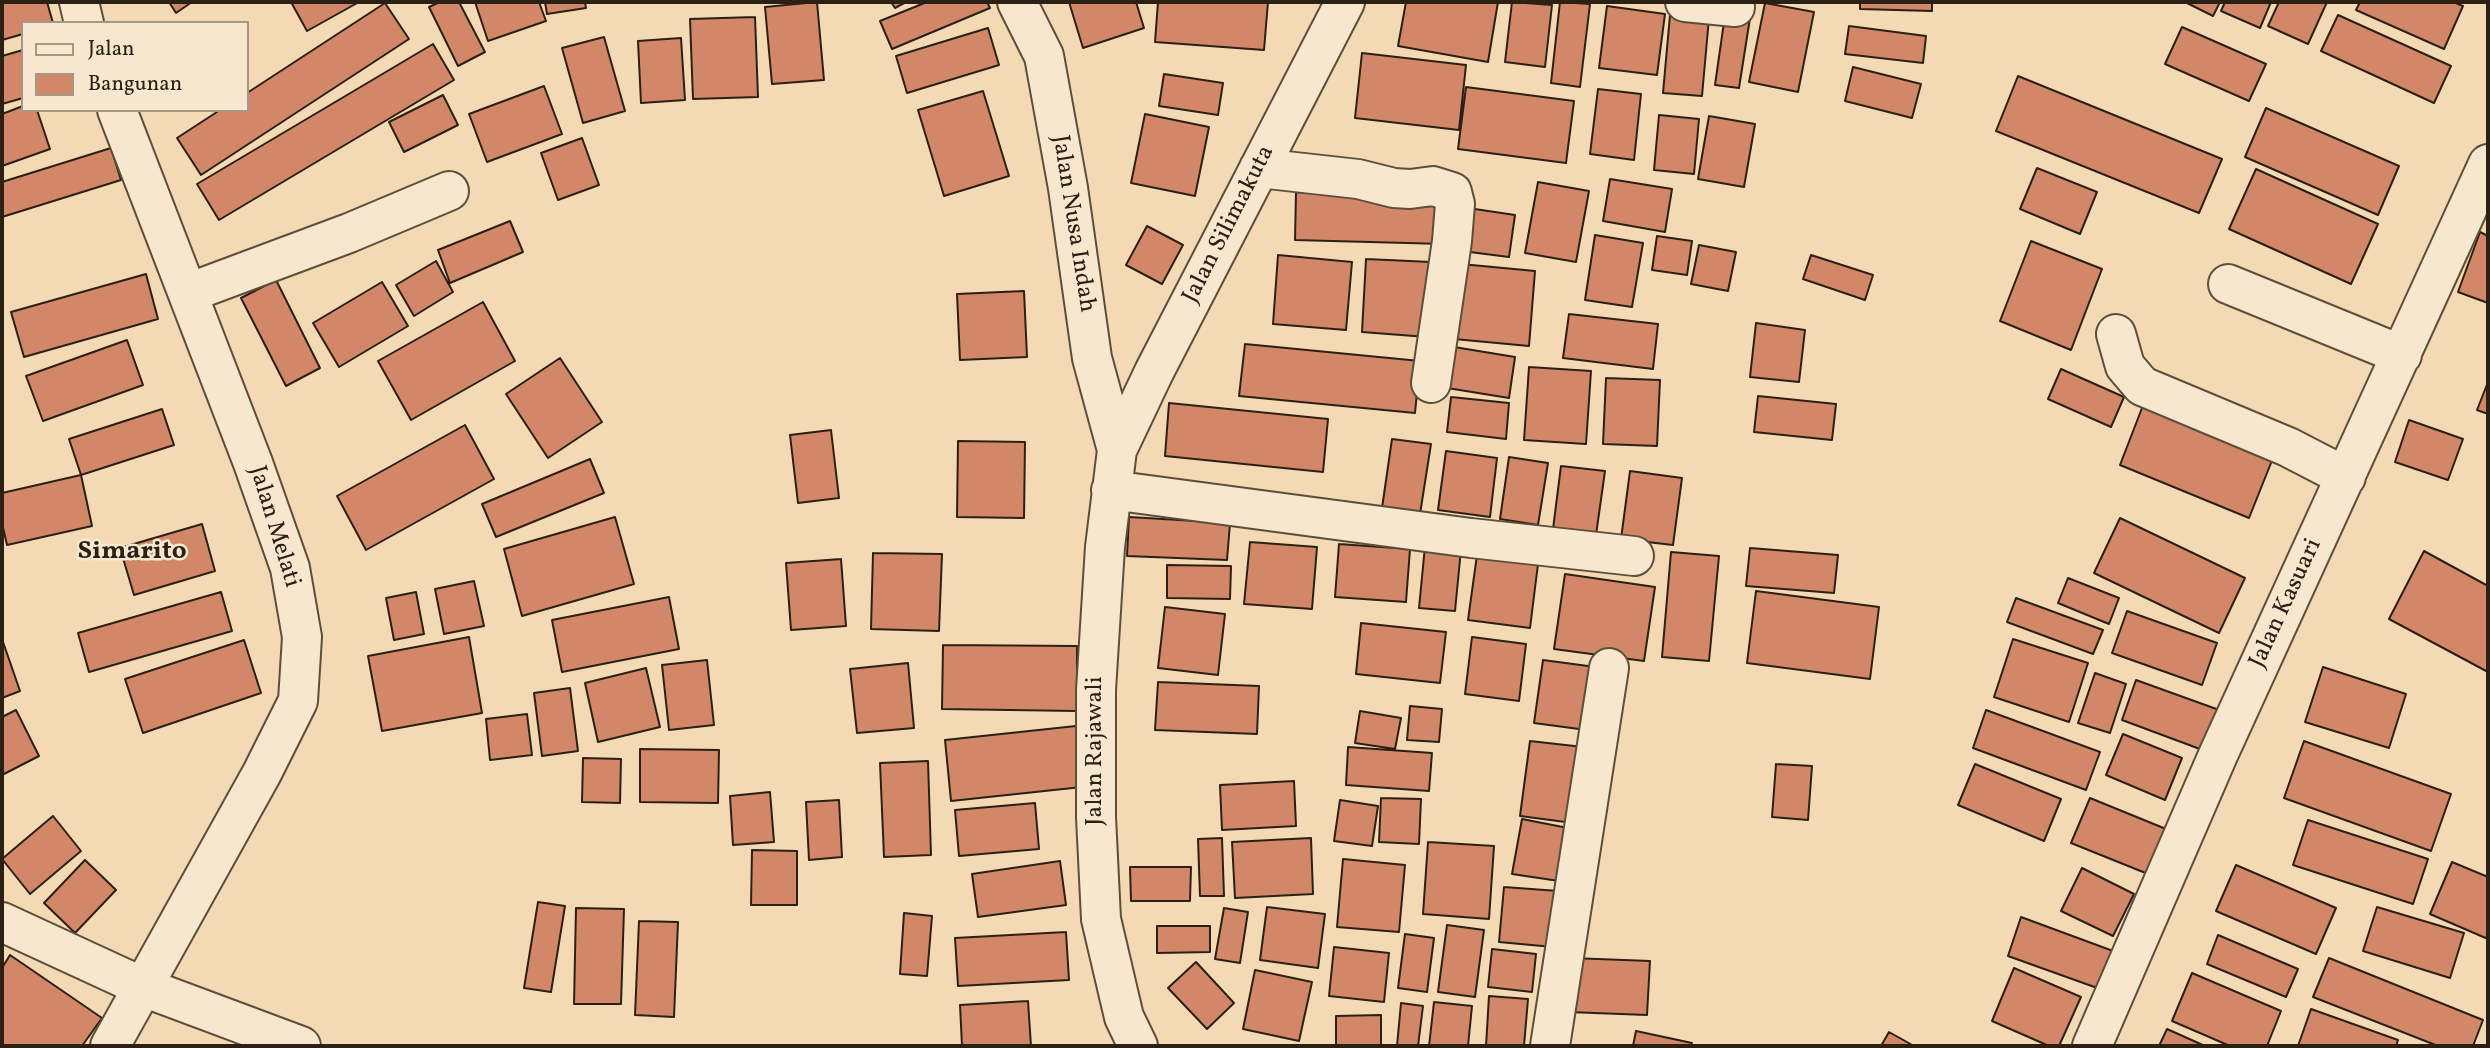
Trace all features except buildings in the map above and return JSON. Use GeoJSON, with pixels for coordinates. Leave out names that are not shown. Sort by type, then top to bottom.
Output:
{"type":"FeatureCollection","features":[{"type":"Feature","properties":{"kind":"street"},"geometry":{"type":"LineString","coordinates":[[79,2],[84,21]]}},
{"type":"Feature","properties":{"kind":"street","name":"Jalan Nusa Indah"},"geometry":{"type":"LineString","coordinates":[[1017,2],[1044,56],[1068,188],[1092,358],[1117,450]]}},
{"type":"Feature","properties":{"kind":"street","name":"Jalan Silimakuta"},"geometry":{"type":"LineString","coordinates":[[1117,450],[1154,372],[1345,2]]}},
{"type":"Feature","properties":{"kind":"street"},"geometry":{"type":"LineString","coordinates":[[1685,2],[1735,7]]}},
{"type":"Feature","properties":{"kind":"street","name":"Jalan Melati"},"geometry":{"type":"LineString","coordinates":[[110,1046],[262,773],[298,701],[302,637],[290,568],[253,463],[118,112]]}},
{"type":"Feature","properties":{"kind":"street","name":"Jalan Kasuari"},"geometry":{"type":"LineString","coordinates":[[2092,1046],[2218,755],[2488,164]]}},
{"type":"Feature","properties":{"kind":"street"},"geometry":{"type":"LineString","coordinates":[[1259,168],[1358,179],[1394,188],[1433,186],[1452,192],[1455,204],[1452,241],[1431,383]]}},
{"type":"Feature","properties":{"kind":"street"},"geometry":{"type":"LineString","coordinates":[[188,293],[349,233],[449,191]]}},
{"type":"Feature","properties":{"kind":"street"},"geometry":{"type":"LineString","coordinates":[[2228,284],[2402,355]]}},
{"type":"Feature","properties":{"kind":"street"},"geometry":{"type":"LineString","coordinates":[[2116,334],[2125,366],[2142,386],[2288,447],[2346,477]]}},
{"type":"Feature","properties":{"kind":"street","name":"Jalan Rajawali"},"geometry":{"type":"LineString","coordinates":[[1117,450],[1111,490],[1096,690],[1097,842],[1101,919],[1124,1017],[1138,1046]]}},
{"type":"Feature","properties":{"kind":"street"},"geometry":{"type":"LineString","coordinates":[[1111,490],[1471,538],[1634,556]]}},
{"type":"Feature","properties":{"kind":"street"},"geometry":{"type":"LineString","coordinates":[[1550,1046],[1609,668]]}},
{"type":"Feature","properties":{"kind":"street"},"geometry":{"type":"LineString","coordinates":[[2,922],[142,987],[301,1046]]}},
{"type":"Feature","properties":{"kind":"district","name":"Simarito"},"geometry":{"type":"Point","coordinates":[132,553]}}]}
